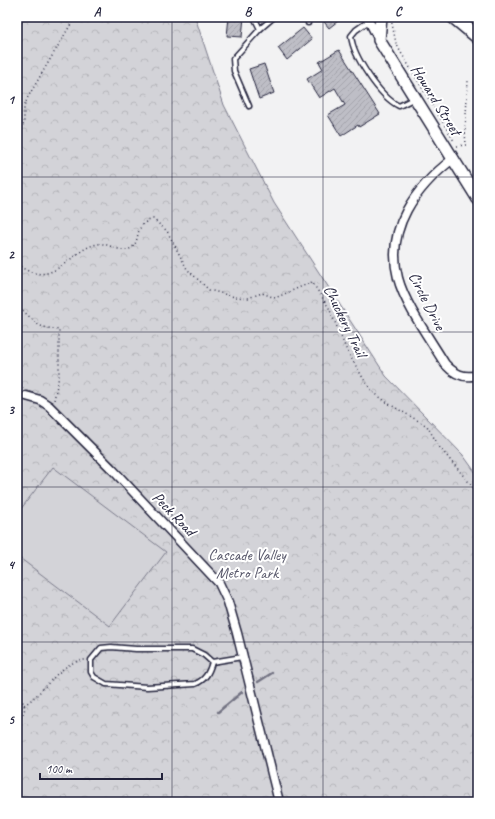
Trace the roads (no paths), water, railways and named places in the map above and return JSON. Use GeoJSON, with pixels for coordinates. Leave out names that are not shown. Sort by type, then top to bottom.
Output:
{"type":"FeatureCollection","features":[{"type":"Feature","properties":{"kind":"main road"},"geometry":{"type":"LineString","coordinates":[[379,40],[381,17]]}},
{"type":"Feature","properties":{"kind":"main road"},"geometry":{"type":"LineString","coordinates":[[454,17],[478,37]]}},
{"type":"Feature","properties":{"kind":"main road","name":"Howard Street"},"geometry":{"type":"LineString","coordinates":[[379,40],[454,158],[478,199]]}},
{"type":"Feature","properties":{"kind":"street","name":"Howard Street"},"geometry":{"type":"LineString","coordinates":[[368,19],[379,40]]}},
{"type":"Feature","properties":{"kind":"street","name":"Circle Drive"},"geometry":{"type":"LineString","coordinates":[[454,158],[424,184],[403,216],[396,242],[396,270],[404,292],[445,364],[451,371],[460,375],[478,375]]}},
{"type":"Feature","properties":{"kind":"street","name":"Peck Road"},"geometry":{"type":"LineString","coordinates":[[26,396],[40,400],[49,406],[215,577],[228,602],[279,802]]}},
{"type":"Feature","properties":{"kind":"lane"},"geometry":{"type":"LineString","coordinates":[[17,22],[21,17]]}},
{"type":"Feature","properties":{"kind":"lane"},"geometry":{"type":"LineString","coordinates":[[254,17],[260,29]]}},
{"type":"Feature","properties":{"kind":"lane"},"geometry":{"type":"LineString","coordinates":[[249,106],[232,64],[233,60],[260,29],[274,17]]}},
{"type":"Feature","properties":{"kind":"lane"},"geometry":{"type":"LineString","coordinates":[[308,17],[308,23]]}},
{"type":"Feature","properties":{"kind":"lane"},"geometry":{"type":"LineString","coordinates":[[368,19],[351,36],[352,42],[366,71],[386,98],[393,104],[399,106],[416,98]]}},
{"type":"Feature","properties":{"kind":"lane"},"geometry":{"type":"LineString","coordinates":[[17,399],[26,396]]}},
{"type":"Feature","properties":{"kind":"lane"},"geometry":{"type":"LineString","coordinates":[[111,646],[136,649],[192,649],[204,655],[212,662],[210,669],[202,681],[194,684],[129,687],[99,682],[91,672],[91,660],[100,648],[111,646]]}},
{"type":"Feature","properties":{"kind":"lane"},"geometry":{"type":"LineString","coordinates":[[212,662],[242,657]]}},
{"type":"Feature","properties":{"kind":"waterway"},"geometry":{"type":"LineString","coordinates":[[258,682],[272,673]]}},
{"type":"Feature","properties":{"kind":"waterway"},"geometry":{"type":"LineString","coordinates":[[218,712],[242,692]]}},
{"type":"Feature","properties":{"kind":"park label","name":"Cascade Valley Metro Park"},"geometry":{"type":"Point","coordinates":[247,564]}}]}
